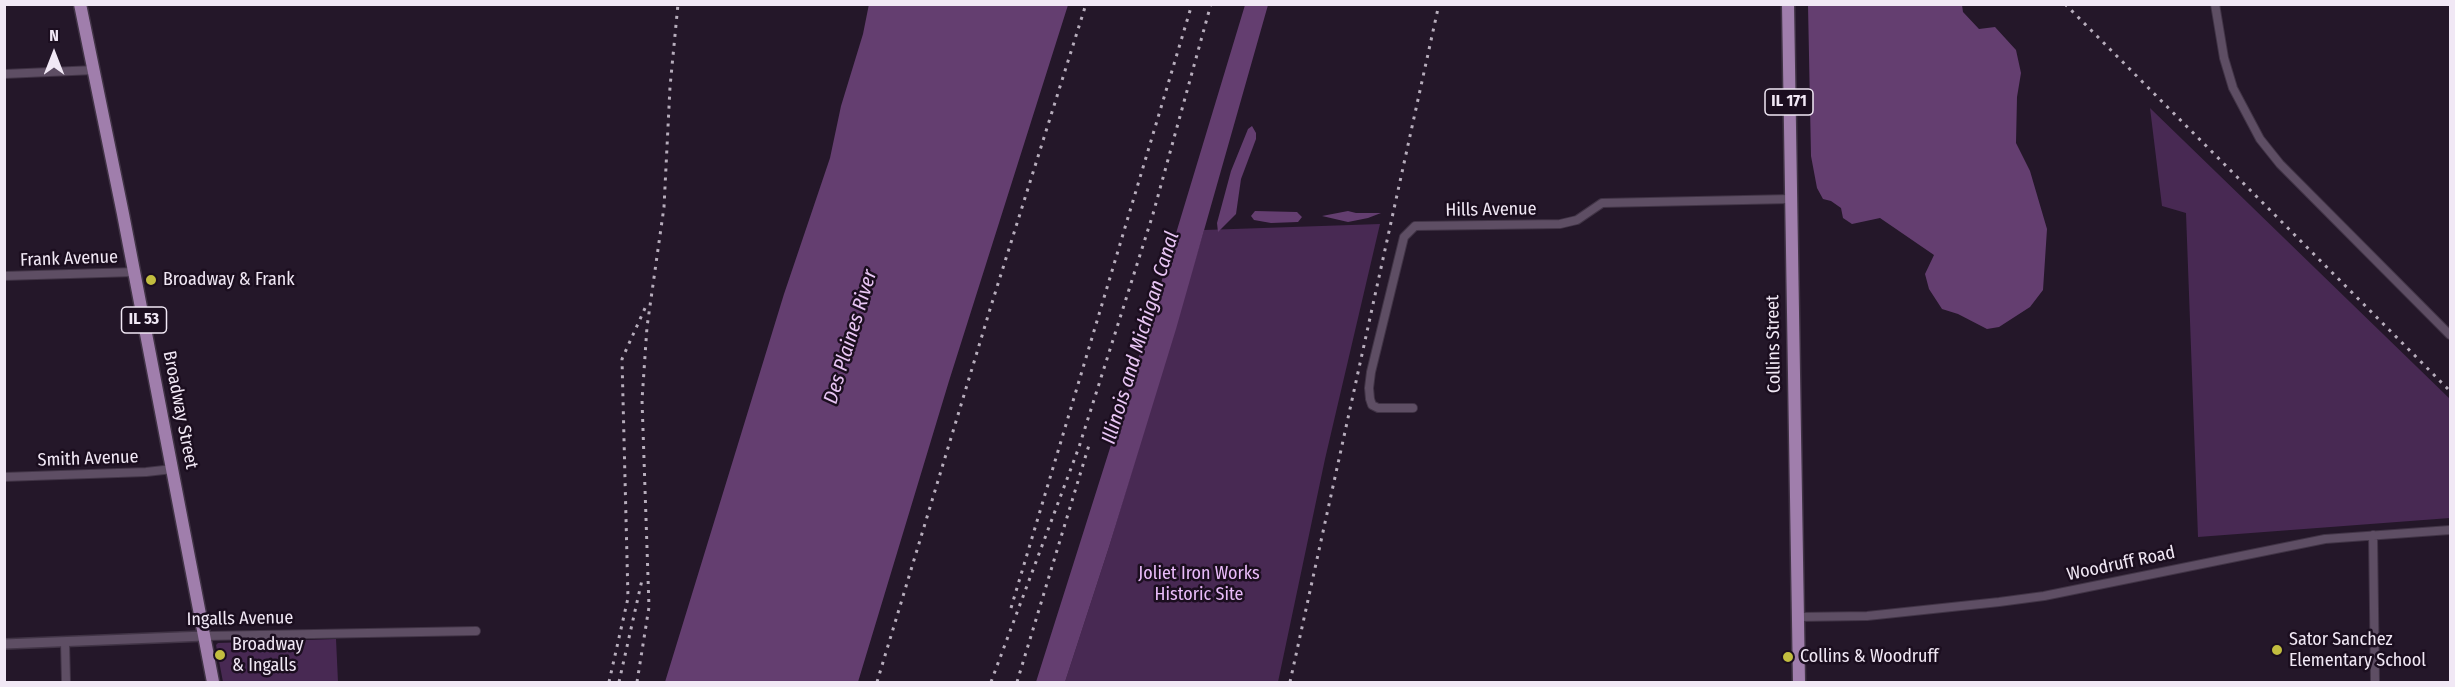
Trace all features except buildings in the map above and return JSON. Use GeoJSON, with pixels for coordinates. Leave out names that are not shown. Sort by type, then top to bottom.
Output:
{"type":"FeatureCollection","features":[{"type":"Feature","properties":{"kind":"main road","name":"Broadway Street"},"geometry":{"type":"LineString","coordinates":[[80,4],[135,272],[213,682]]}},
{"type":"Feature","properties":{"kind":"main road","name":"Collins Street"},"geometry":{"type":"LineString","coordinates":[[1788,4],[1799,682]]}},
{"type":"Feature","properties":{"kind":"street"},"geometry":{"type":"LineString","coordinates":[[2215,4],[2224,58],[2233,88],[2260,140],[2280,164],[2451,335]]}},
{"type":"Feature","properties":{"kind":"street"},"geometry":{"type":"LineString","coordinates":[[4,74],[94,70]]}},
{"type":"Feature","properties":{"kind":"street","name":"Hills Avenue"},"geometry":{"type":"LineString","coordinates":[[1413,408],[1378,408],[1372,405],[1369,388],[1404,237],[1415,226],[1560,224],[1577,220],[1602,203],[1791,199]]}},
{"type":"Feature","properties":{"kind":"street","name":"Frank Avenue"},"geometry":{"type":"LineString","coordinates":[[4,276],[135,272]]}},
{"type":"Feature","properties":{"kind":"street","name":"Smith Avenue"},"geometry":{"type":"LineString","coordinates":[[4,477],[173,470]]}},
{"type":"Feature","properties":{"kind":"street","name":"Woodruff Road"},"geometry":{"type":"LineString","coordinates":[[1797,617],[1867,616],[1999,602],[2325,539],[2451,530]]}},
{"type":"Feature","properties":{"kind":"street"},"geometry":{"type":"LineString","coordinates":[[2373,535],[2375,682]]}},
{"type":"Feature","properties":{"kind":"street","name":"Ingalls Avenue"},"geometry":{"type":"LineString","coordinates":[[4,644],[205,636],[476,631]]}},
{"type":"Feature","properties":{"kind":"street"},"geometry":{"type":"LineString","coordinates":[[65,642],[66,682]]}},
{"type":"Feature","properties":{"kind":"green space"},"geometry":{"type":"Polygon","coordinates":[[[2150,108],[2450,399],[2450,518],[2198,537],[2186,213],[2162,206],[2150,108]]]}},
{"type":"Feature","properties":{"kind":"green space","name":"Joliet Iron Works Historic Site"},"geometry":{"type":"Polygon","coordinates":[[[1380,224],[1325,459],[1278,682],[1065,682],[1109,547],[1204,230],[1380,224]]]}},
{"type":"Feature","properties":{"kind":"green space"},"geometry":{"type":"Polygon","coordinates":[[[336,639],[338,682],[223,682],[216,645],[218,643],[336,639]]]}},
{"type":"Feature","properties":{"kind":"water","name":"Des Plaines River"},"geometry":{"type":"Polygon","coordinates":[[[869,4],[1068,5],[949,381],[858,682],[665,682],[784,294],[830,158],[841,106],[863,34],[869,4]]]}},
{"type":"Feature","properties":{"kind":"water","name":"Illinois and Michigan Canal"},"geometry":{"type":"Polygon","coordinates":[[[1245,5],[1268,5],[1176,329],[1109,547],[1065,682],[1036,682],[1135,369],[1245,5]]]}},
{"type":"Feature","properties":{"kind":"water"},"geometry":{"type":"Polygon","coordinates":[[[1808,5],[1962,5],[1963,12],[1979,29],[1995,27],[2016,50],[2021,73],[2017,97],[2016,143],[2030,171],[2047,229],[2043,290],[2030,307],[1999,327],[1987,329],[1958,314],[1942,309],[1929,289],[1925,274],[1934,255],[1880,218],[1852,224],[1843,218],[1841,208],[1823,199],[1817,188],[1811,156],[1808,5]]]}},
{"type":"Feature","properties":{"kind":"water"},"geometry":{"type":"Polygon","coordinates":[[[1252,126],[1256,139],[1241,179],[1236,214],[1218,232],[1217,223],[1231,171],[1248,129],[1252,126]]]}},
{"type":"Feature","properties":{"kind":"water"},"geometry":{"type":"Polygon","coordinates":[[[1255,211],[1297,212],[1302,217],[1298,222],[1271,223],[1254,220],[1251,216],[1255,211]]]}},
{"type":"Feature","properties":{"kind":"water"},"geometry":{"type":"Polygon","coordinates":[[[1348,211],[1381,213],[1348,222],[1322,216],[1348,211]]]}},
{"type":"Feature","properties":{"kind":"railway"},"geometry":{"type":"LineString","coordinates":[[637,682],[649,607],[642,400],[647,327],[664,207],[670,87],[678,4]]}},
{"type":"Feature","properties":{"kind":"railway"},"geometry":{"type":"LineString","coordinates":[[877,682],[991,306],[1086,4]]}},
{"type":"Feature","properties":{"kind":"railway"},"geometry":{"type":"LineString","coordinates":[[1011,608],[1192,4]]}},
{"type":"Feature","properties":{"kind":"railway"},"geometry":{"type":"LineString","coordinates":[[991,682],[1079,447],[1153,214],[1211,4]]}},
{"type":"Feature","properties":{"kind":"railway"},"geometry":{"type":"LineString","coordinates":[[1290,682],[1439,4]]}},
{"type":"Feature","properties":{"kind":"railway"},"geometry":{"type":"LineString","coordinates":[[2065,4],[2450,391]]}},
{"type":"Feature","properties":{"kind":"railway"},"geometry":{"type":"LineString","coordinates":[[609,682],[628,598],[622,359],[646,306]]}},
{"type":"Feature","properties":{"kind":"railway"},"geometry":{"type":"LineString","coordinates":[[1017,682],[1089,445]]}},
{"type":"Feature","properties":{"kind":"railway"},"geometry":{"type":"LineString","coordinates":[[619,682],[642,580]]}},
{"type":"Feature","properties":{"kind":"place","name":"Broadway & Frank"},"geometry":{"type":"Point","coordinates":[151,280]}},
{"type":"Feature","properties":{"kind":"place","name":"Sator Sanchez Elementary School"},"geometry":{"type":"Point","coordinates":[2277,650]}},
{"type":"Feature","properties":{"kind":"place","name":"Broadway & Ingalls"},"geometry":{"type":"Point","coordinates":[220,655]}},
{"type":"Feature","properties":{"kind":"place","name":"Collins & Woodruff"},"geometry":{"type":"Point","coordinates":[1788,657]}}]}
